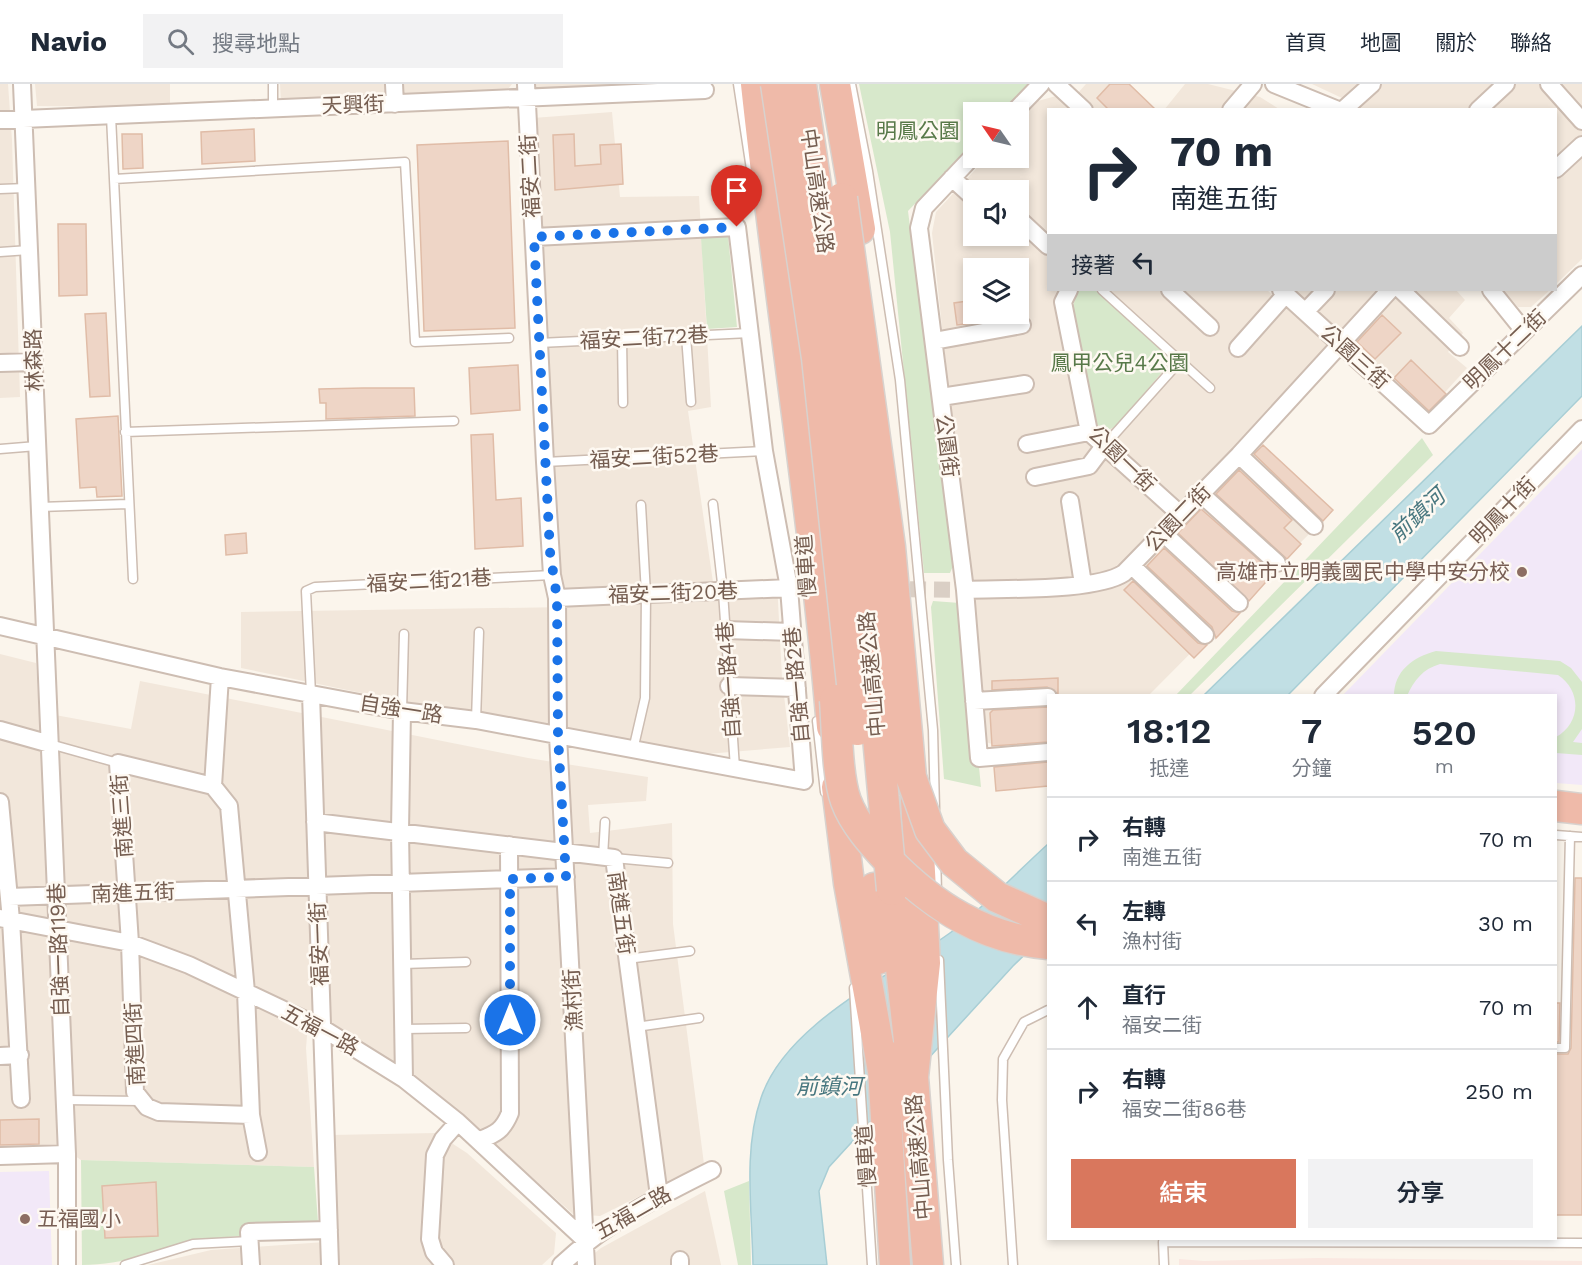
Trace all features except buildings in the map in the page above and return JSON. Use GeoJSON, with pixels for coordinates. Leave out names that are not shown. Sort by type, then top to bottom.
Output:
{"type":"FeatureCollection","features":[{"type":"Feature","properties":{"kind":"highway"},"geometry":{"type":"LineString","coordinates":[[757,84],[766,119],[795,288],[836,799],[882,871],[933,915],[964,934],[999,948],[1025,956],[1047,958]]}},
{"type":"Feature","properties":{"kind":"highway"},"geometry":{"type":"LineString","coordinates":[[757,84],[772,236],[820,600],[859,977],[883,1071]]}},
{"type":"Feature","properties":{"kind":"highway","name":"中山高速公路"},"geometry":{"type":"LineString","coordinates":[[776,84],[817,358],[873,877],[883,1071],[879,1174],[895,1265]]}},
{"type":"Feature","properties":{"kind":"highway","name":"中山高速公路"},"geometry":{"type":"LineString","coordinates":[[801,84],[846,388],[892,890],[913,1077],[934,1161],[928,1265]]}},
{"type":"Feature","properties":{"kind":"highway"},"geometry":{"type":"LineString","coordinates":[[822,84],[843,198],[890,547],[910,766],[921,809],[930,830],[945,852],[983,888],[1023,911],[1047,920]]}},
{"type":"Feature","properties":{"kind":"highway"},"geometry":{"type":"LineString","coordinates":[[835,84],[850,165],[878,356],[904,562],[933,932],[925,963],[913,1077]]}},
{"type":"Feature","properties":{"kind":"highway"},"geometry":{"type":"LineString","coordinates":[[910,766],[930,812],[963,854],[1004,886],[1047,901]]}},
{"type":"Feature","properties":{"kind":"highway"},"geometry":{"type":"LineString","coordinates":[[836,799],[873,843],[928,897],[980,928],[1013,939],[1047,944]]}},
{"type":"Feature","properties":{"kind":"highway"},"geometry":{"type":"LineString","coordinates":[[1557,806],[1582,809]]}},
{"type":"Feature","properties":{"kind":"street","name":"林森路"},"geometry":{"type":"LineString","coordinates":[[22,84],[46,635]]}},
{"type":"Feature","properties":{"kind":"street"},"geometry":{"type":"LineString","coordinates":[[394,84],[395,104]]}},
{"type":"Feature","properties":{"kind":"street"},"geometry":{"type":"LineString","coordinates":[[1024,102],[1041,84]]}},
{"type":"Feature","properties":{"kind":"street"},"geometry":{"type":"LineString","coordinates":[[1056,84],[1082,108]]}},
{"type":"Feature","properties":{"kind":"street"},"geometry":{"type":"LineString","coordinates":[[1233,108],[1253,84]]}},
{"type":"Feature","properties":{"kind":"street"},"geometry":{"type":"LineString","coordinates":[[1274,84],[1334,108]]}},
{"type":"Feature","properties":{"kind":"street"},"geometry":{"type":"LineString","coordinates":[[1337,108],[1372,84]]}},
{"type":"Feature","properties":{"kind":"street"},"geometry":{"type":"LineString","coordinates":[[1480,108],[1506,84]]}},
{"type":"Feature","properties":{"kind":"street"},"geometry":{"type":"LineString","coordinates":[[1549,84],[1582,121]]}},
{"type":"Feature","properties":{"kind":"street","name":"天興街"},"geometry":{"type":"LineString","coordinates":[[0,120],[395,104],[526,91],[705,90]]}},
{"type":"Feature","properties":{"kind":"street","name":"福安二街"},"geometry":{"type":"LineString","coordinates":[[526,91],[545,462],[552,575],[557,598],[558,736]]}},
{"type":"Feature","properties":{"kind":"street"},"geometry":{"type":"LineString","coordinates":[[1557,168],[1582,145]]}},
{"type":"Feature","properties":{"kind":"street","name":"公園街"},"geometry":{"type":"LineString","coordinates":[[963,166],[924,208],[920,219],[965,590],[980,758],[1047,752]]}},
{"type":"Feature","properties":{"kind":"street"},"geometry":{"type":"LineString","coordinates":[[952,178],[963,188]]}},
{"type":"Feature","properties":{"kind":"street","name":"自強一路2巷"},"geometry":{"type":"LineString","coordinates":[[534,237],[737,227],[764,451],[789,588],[804,781]]}},
{"type":"Feature","properties":{"kind":"street"},"geometry":{"type":"LineString","coordinates":[[1029,228],[1047,245]]}},
{"type":"Feature","properties":{"kind":"street","name":"明鳳十二街"},"geometry":{"type":"LineString","coordinates":[[1429,425],[1582,275]]}},
{"type":"Feature","properties":{"kind":"street","name":"公園一街"},"geometry":{"type":"LineString","coordinates":[[1068,291],[1063,302],[1089,432],[1181,515]]}},
{"type":"Feature","properties":{"kind":"street"},"geometry":{"type":"LineString","coordinates":[[1171,291],[1210,327]]}},
{"type":"Feature","properties":{"kind":"street"},"geometry":{"type":"LineString","coordinates":[[1305,312],[1325,291]]}},
{"type":"Feature","properties":{"kind":"street","name":"公園二街"},"geometry":{"type":"LineString","coordinates":[[965,590],[1083,584],[1115,579],[1132,566],[1239,455],[1389,291]]}},
{"type":"Feature","properties":{"kind":"street"},"geometry":{"type":"LineString","coordinates":[[1402,291],[1460,347]]}},
{"type":"Feature","properties":{"kind":"street"},"geometry":{"type":"LineString","coordinates":[[1492,291],[1524,331]]}},
{"type":"Feature","properties":{"kind":"street"},"geometry":{"type":"LineString","coordinates":[[1238,348],[1283,292]]}},
{"type":"Feature","properties":{"kind":"street","name":"公園三街"},"geometry":{"type":"LineString","coordinates":[[1283,292],[1429,425]]}},
{"type":"Feature","properties":{"kind":"street"},"geometry":{"type":"LineString","coordinates":[[934,341],[1022,325]]}},
{"type":"Feature","properties":{"kind":"street"},"geometry":{"type":"LineString","coordinates":[[0,363],[34,362]]}},
{"type":"Feature","properties":{"kind":"street"},"geometry":{"type":"LineString","coordinates":[[941,397],[1025,384]]}},
{"type":"Feature","properties":{"kind":"street","name":"明鳳十街"},"geometry":{"type":"LineString","coordinates":[[1325,694],[1582,429]]}},
{"type":"Feature","properties":{"kind":"street"},"geometry":{"type":"LineString","coordinates":[[1027,444],[1089,432]]}},
{"type":"Feature","properties":{"kind":"street"},"geometry":{"type":"LineString","coordinates":[[1035,477],[1089,466],[1104,447]]}},
{"type":"Feature","properties":{"kind":"street"},"geometry":{"type":"LineString","coordinates":[[1239,455],[1314,526]]}},
{"type":"Feature","properties":{"kind":"street"},"geometry":{"type":"LineString","coordinates":[[1201,494],[1277,563]]}},
{"type":"Feature","properties":{"kind":"street"},"geometry":{"type":"LineString","coordinates":[[1071,501],[1083,584]]}},
{"type":"Feature","properties":{"kind":"street"},"geometry":{"type":"LineString","coordinates":[[1163,533],[1239,603]]}},
{"type":"Feature","properties":{"kind":"street"},"geometry":{"type":"LineString","coordinates":[[1132,566],[1205,635]]}},
{"type":"Feature","properties":{"kind":"street","name":"福安二街20巷"},"geometry":{"type":"LineString","coordinates":[[557,598],[789,588]]}},
{"type":"Feature","properties":{"kind":"street","name":"自強一路"},"geometry":{"type":"LineString","coordinates":[[0,626],[220,677],[402,711],[476,720],[804,781]]}},
{"type":"Feature","properties":{"kind":"street"},"geometry":{"type":"LineString","coordinates":[[725,630],[792,632]]}},
{"type":"Feature","properties":{"kind":"street","name":"自強一路119巷"},"geometry":{"type":"LineString","coordinates":[[46,635],[67,1154],[67,1265]]}},
{"type":"Feature","properties":{"kind":"street"},"geometry":{"type":"LineString","coordinates":[[220,677],[213,786],[229,806],[246,992],[250,1115],[258,1152]]}},
{"type":"Feature","properties":{"kind":"street"},"geometry":{"type":"LineString","coordinates":[[729,686],[797,688]]}},
{"type":"Feature","properties":{"kind":"street","name":"福安一街"},"geometry":{"type":"LineString","coordinates":[[311,694],[330,1265]]}},
{"type":"Feature","properties":{"kind":"street"},"geometry":{"type":"LineString","coordinates":[[974,701],[1047,697]]}},
{"type":"Feature","properties":{"kind":"street"},"geometry":{"type":"LineString","coordinates":[[402,711],[400,831],[404,1079]]}},
{"type":"Feature","properties":{"kind":"street"},"geometry":{"type":"LineString","coordinates":[[0,730],[50,744]]}},
{"type":"Feature","properties":{"kind":"street","name":"漁村街"},"geometry":{"type":"LineString","coordinates":[[558,736],[586,1265]]}},
{"type":"Feature","properties":{"kind":"street","name":"南進三街"},"geometry":{"type":"LineString","coordinates":[[127,893],[118,764],[213,786]]}},
{"type":"Feature","properties":{"kind":"street"},"geometry":{"type":"LineString","coordinates":[[0,802],[9,897],[6,919],[20,1054],[21,1099]]}},
{"type":"Feature","properties":{"kind":"street","name":"南進五街"},"geometry":{"type":"LineString","coordinates":[[315,822],[614,858],[659,1197]]}},
{"type":"Feature","properties":{"kind":"street"},"geometry":{"type":"LineString","coordinates":[[480,1140],[497,1134],[505,1125],[510,1113],[509,845]]}},
{"type":"Feature","properties":{"kind":"street","name":"南進五街"},"geometry":{"type":"LineString","coordinates":[[9,897],[566,877]]}},
{"type":"Feature","properties":{"kind":"street","name":"南進四街"},"geometry":{"type":"LineString","coordinates":[[127,893],[135,1092],[140,1101],[159,1112],[250,1115]]}},
{"type":"Feature","properties":{"kind":"street","name":"五福一路"},"geometry":{"type":"LineString","coordinates":[[6,919],[130,943],[189,965],[322,1028],[404,1079],[458,1122],[586,1241]]}},
{"type":"Feature","properties":{"kind":"street"},"geometry":{"type":"LineString","coordinates":[[0,1056],[20,1054]]}},
{"type":"Feature","properties":{"kind":"street"},"geometry":{"type":"LineString","coordinates":[[445,1265],[434,1252],[430,1239],[435,1155],[443,1138],[458,1122]]}},
{"type":"Feature","properties":{"kind":"street"},"geometry":{"type":"LineString","coordinates":[[0,1156],[67,1154]]}},
{"type":"Feature","properties":{"kind":"street","name":"五福二路"},"geometry":{"type":"LineString","coordinates":[[561,1265],[586,1241],[659,1197],[712,1170]]}},
{"type":"Feature","properties":{"kind":"street"},"geometry":{"type":"LineString","coordinates":[[251,1265],[249,1236],[329,1230]]}},
{"type":"Feature","properties":{"kind":"lane"},"geometry":{"type":"LineString","coordinates":[[273,84],[273,109]]}},
{"type":"Feature","properties":{"kind":"lane"},"geometry":{"type":"LineString","coordinates":[[738,84],[754,189]]}},
{"type":"Feature","properties":{"kind":"lane"},"geometry":{"type":"LineString","coordinates":[[851,84],[868,171],[900,380],[933,730],[934,1161],[956,1265]]}},
{"type":"Feature","properties":{"kind":"lane"},"geometry":{"type":"LineString","coordinates":[[111,116],[133,579]]}},
{"type":"Feature","properties":{"kind":"lane"},"geometry":{"type":"LineString","coordinates":[[114,179],[405,162],[415,342],[509,338]]}},
{"type":"Feature","properties":{"kind":"lane"},"geometry":{"type":"LineString","coordinates":[[0,189],[26,188]]}},
{"type":"Feature","properties":{"kind":"lane"},"geometry":{"type":"LineString","coordinates":[[0,252],[29,250]]}},
{"type":"Feature","properties":{"kind":"lane"},"geometry":{"type":"LineString","coordinates":[[1103,291],[1210,388]]}},
{"type":"Feature","properties":{"kind":"lane","name":"福安二街72巷"},"geometry":{"type":"LineString","coordinates":[[539,342],[750,333]]}},
{"type":"Feature","properties":{"kind":"lane"},"geometry":{"type":"LineString","coordinates":[[686,336],[691,402]]}},
{"type":"Feature","properties":{"kind":"lane"},"geometry":{"type":"LineString","coordinates":[[622,339],[623,404]]}},
{"type":"Feature","properties":{"kind":"lane"},"geometry":{"type":"LineString","coordinates":[[1104,447],[1180,361]]}},
{"type":"Feature","properties":{"kind":"lane","name":"慢車道"},"geometry":{"type":"LineString","coordinates":[[783,387],[802,516],[807,586]]}},
{"type":"Feature","properties":{"kind":"lane"},"geometry":{"type":"LineString","coordinates":[[125,432],[454,421]]}},
{"type":"Feature","properties":{"kind":"lane"},"geometry":{"type":"LineString","coordinates":[[0,449],[37,446]]}},
{"type":"Feature","properties":{"kind":"lane","name":"福安二街52巷"},"geometry":{"type":"LineString","coordinates":[[545,462],[764,451]]}},
{"type":"Feature","properties":{"kind":"lane"},"geometry":{"type":"LineString","coordinates":[[40,507],[128,504]]}},
{"type":"Feature","properties":{"kind":"lane","name":"自強一路4巷"},"geometry":{"type":"LineString","coordinates":[[713,504],[723,592],[735,768]]}},
{"type":"Feature","properties":{"kind":"lane"},"geometry":{"type":"LineString","coordinates":[[633,750],[645,698],[646,594],[641,505]]}},
{"type":"Feature","properties":{"kind":"lane","name":"福安二街21巷"},"geometry":{"type":"LineString","coordinates":[[311,694],[306,591],[315,587],[552,575]]}},
{"type":"Feature","properties":{"kind":"lane"},"geometry":{"type":"LineString","coordinates":[[476,720],[478,632]]}},
{"type":"Feature","properties":{"kind":"lane"},"geometry":{"type":"LineString","coordinates":[[402,711],[404,634]]}},
{"type":"Feature","properties":{"kind":"lane"},"geometry":{"type":"LineString","coordinates":[[817,716],[836,799]]}},
{"type":"Feature","properties":{"kind":"lane"},"geometry":{"type":"LineString","coordinates":[[50,744],[118,764]]}},
{"type":"Feature","properties":{"kind":"lane"},"geometry":{"type":"LineString","coordinates":[[605,822],[606,857],[668,863]]}},
{"type":"Feature","properties":{"kind":"lane"},"geometry":{"type":"LineString","coordinates":[[1557,834],[1569,824]]}},
{"type":"Feature","properties":{"kind":"lane"},"geometry":{"type":"LineString","coordinates":[[1569,824],[1582,837]]}},
{"type":"Feature","properties":{"kind":"lane"},"geometry":{"type":"LineString","coordinates":[[1557,1048],[1566,1048],[1569,824]]}},
{"type":"Feature","properties":{"kind":"lane"},"geometry":{"type":"LineString","coordinates":[[835,856],[846,927]]}},
{"type":"Feature","properties":{"kind":"lane"},"geometry":{"type":"LineString","coordinates":[[627,959],[690,951]]}},
{"type":"Feature","properties":{"kind":"lane"},"geometry":{"type":"LineString","coordinates":[[403,964],[466,962]]}},
{"type":"Feature","properties":{"kind":"lane","name":"慢車道"},"geometry":{"type":"LineString","coordinates":[[859,977],[879,1174],[872,1265]]}},
{"type":"Feature","properties":{"kind":"lane"},"geometry":{"type":"LineString","coordinates":[[1013,1265],[1002,1100],[1003,1059],[1024,1022],[1047,1010]]}},
{"type":"Feature","properties":{"kind":"lane"},"geometry":{"type":"LineString","coordinates":[[636,1027],[699,1018]]}},
{"type":"Feature","properties":{"kind":"lane"},"geometry":{"type":"LineString","coordinates":[[404,1029],[466,1028]]}},
{"type":"Feature","properties":{"kind":"lane"},"geometry":{"type":"LineString","coordinates":[[65,1100],[140,1101]]}},
{"type":"Feature","properties":{"kind":"lane"},"geometry":{"type":"LineString","coordinates":[[125,1265],[193,1244],[249,1236]]}},
{"type":"Feature","properties":{"kind":"lane"},"geometry":{"type":"LineString","coordinates":[[1164,1265],[1163,1240],[1582,1243]]}},
{"type":"Feature","properties":{"kind":"shaded area"},"geometry":{"type":"Polygon","coordinates":[[[0,84],[8,84],[12,140],[20,397],[0,398],[0,84]]]}},
{"type":"Feature","properties":{"kind":"shaded area"},"geometry":{"type":"Polygon","coordinates":[[[35,84],[170,84],[170,107],[37,106],[35,84]]]}},
{"type":"Feature","properties":{"kind":"shaded area"},"geometry":{"type":"Polygon","coordinates":[[[280,84],[512,84],[508,89],[281,102],[280,84]]]}},
{"type":"Feature","properties":{"kind":"shaded area"},"geometry":{"type":"Polygon","coordinates":[[[535,84],[646,84],[646,87],[535,91],[535,84]]]}},
{"type":"Feature","properties":{"kind":"shaded area"},"geometry":{"type":"Polygon","coordinates":[[[1086,84],[1117,84],[1144,108],[1094,108],[1077,94],[1086,84]]]}},
{"type":"Feature","properties":{"kind":"shaded area"},"geometry":{"type":"Polygon","coordinates":[[[1185,84],[1208,84],[1260,97],[1277,108],[1166,108],[1185,84]]]}},
{"type":"Feature","properties":{"kind":"shaded area"},"geometry":{"type":"Polygon","coordinates":[[[1312,84],[1582,84],[1582,259],[1557,283],[1557,108],[1350,108],[1342,98],[1312,84]]]}},
{"type":"Feature","properties":{"kind":"shaded area"},"geometry":{"type":"Polygon","coordinates":[[[1056,96],[1070,108],[1047,108],[1047,291],[1268,291],[1336,353],[1251,445],[1325,518],[1150,694],[1047,694],[1047,743],[998,746],[986,742],[932,233],[936,212],[963,183],[963,246],[1029,246],[1029,180],[966,180],[977,168],[1029,168],[1029,111],[1038,101],[1056,96]]]}},
{"type":"Feature","properties":{"kind":"shaded area"},"geometry":{"type":"Polygon","coordinates":[[[612,112],[620,197],[699,196],[711,407],[688,411],[713,582],[777,582],[782,678],[790,747],[706,754],[381,697],[241,668],[241,612],[567,607],[558,552],[533,118],[612,112]]]}},
{"type":"Feature","properties":{"kind":"shaded area"},"geometry":{"type":"Polygon","coordinates":[[[1295,291],[1457,291],[1465,300],[1449,318],[1463,333],[1448,352],[1467,368],[1428,411],[1295,291]]]}},
{"type":"Feature","properties":{"kind":"shaded area"},"geometry":{"type":"Polygon","coordinates":[[[1504,291],[1549,291],[1531,307],[1518,307],[1504,291]]]}},
{"type":"Feature","properties":{"kind":"shaded area","name":"高雄市立明義國民中學中安分校"},"geometry":{"type":"Polygon","coordinates":[[[1582,449],[1582,785],[1557,783],[1557,694],[1344,694],[1582,449]]]}},
{"type":"Feature","properties":{"kind":"shaded area"},"geometry":{"type":"Polygon","coordinates":[[[0,654],[36,663],[39,712],[131,729],[140,681],[528,758],[648,777],[646,801],[588,805],[590,833],[672,823],[673,924],[704,1164],[600,1216],[573,1214],[460,1113],[385,1056],[309,1011],[306,1048],[314,1167],[81,1160],[59,1145],[0,1147],[0,654]]]}},
{"type":"Feature","properties":{"kind":"shaded area"},"geometry":{"type":"Polygon","coordinates":[[[436,1133],[467,1153],[556,1233],[554,1254],[542,1265],[148,1265],[211,1250],[339,1241],[331,1135],[436,1133]]]}},
{"type":"Feature","properties":{"kind":"shaded area","name":"五福國小"},"geometry":{"type":"Polygon","coordinates":[[[49,1171],[52,1265],[0,1265],[0,1172],[49,1171]]]}},
{"type":"Feature","properties":{"kind":"shaded area"},"geometry":{"type":"Polygon","coordinates":[[[705,1191],[721,1265],[580,1265],[601,1248],[705,1191]]]}},
{"type":"Feature","properties":{"kind":"shaded area"},"geometry":{"type":"Polygon","coordinates":[[[1317,1258],[1582,1261],[1582,1265],[1179,1265],[1179,1259],[1204,1261],[1317,1258]]]}},
{"type":"Feature","properties":{"kind":"green space","name":"明鳳公園"},"geometry":{"type":"Polygon","coordinates":[[[859,84],[1030,84],[1013,102],[963,102],[963,153],[908,211],[953,566],[950,573],[924,573],[890,232],[859,84]]]}},
{"type":"Feature","properties":{"kind":"green space"},"geometry":{"type":"Polygon","coordinates":[[[728,236],[737,327],[707,329],[701,238],[728,236]]]}},
{"type":"Feature","properties":{"kind":"green space","name":"鳳甲公兒4公園"},"geometry":{"type":"Polygon","coordinates":[[[1078,291],[1096,291],[1167,355],[1167,366],[1117,426],[1105,431],[1092,420],[1073,306],[1078,291]]]}},
{"type":"Feature","properties":{"kind":"green space"},"geometry":{"type":"Polygon","coordinates":[[[1422,438],[1433,455],[1191,694],[1177,694],[1422,438]]]}},
{"type":"Feature","properties":{"kind":"green space"},"geometry":{"type":"Polygon","coordinates":[[[933,601],[960,603],[963,608],[981,787],[944,779],[931,607],[933,601]]]}},
{"type":"Feature","properties":{"kind":"green space"},"geometry":{"type":"Polygon","coordinates":[[[1436,651],[1560,661],[1571,668],[1582,682],[1582,729],[1573,742],[1582,743],[1582,755],[1557,753],[1557,736],[1570,724],[1575,707],[1575,698],[1571,689],[1558,675],[1440,664],[1420,676],[1408,694],[1394,694],[1397,679],[1406,666],[1436,651]]]}},
{"type":"Feature","properties":{"kind":"green space"},"geometry":{"type":"Polygon","coordinates":[[[81,1160],[314,1167],[319,1236],[214,1238],[113,1263],[82,1265],[81,1160]]]}},
{"type":"Feature","properties":{"kind":"green space"},"geometry":{"type":"Polygon","coordinates":[[[749,1181],[751,1265],[738,1265],[724,1191],[749,1181]]]}},
{"type":"Feature","properties":{"kind":"water","name":"前鎮河"},"geometry":{"type":"Polygon","coordinates":[[[1582,326],[1582,396],[1289,694],[1205,694],[1582,326]]]}},
{"type":"Feature","properties":{"kind":"water","name":"前鎮河"},"geometry":{"type":"Polygon","coordinates":[[[1047,845],[1047,933],[1013,966],[829,1167],[819,1191],[827,1265],[753,1265],[750,1180],[752,1138],[761,1098],[774,1071],[793,1046],[817,1023],[844,1002],[954,930],[1047,845]]]}},
{"type":"Feature","properties":{"kind":"tunnel"},"geometry":{"type":"LineString","coordinates":[[886,589],[965,590]]}},
{"type":"Feature","properties":{"kind":"place","name":"高雄市立明義國民中學中安分校"},"geometry":{"type":"Point","coordinates":[1522,572]}},
{"type":"Feature","properties":{"kind":"place","name":"五福國小"},"geometry":{"type":"Point","coordinates":[25,1219]}},
{"type":"Feature","properties":{"kind":"route"},"geometry":{"type":"LineString","coordinates":[[510,1020],[510,879],[566,877],[558,736],[557,598],[550,552],[534,237],[737,227]]}}]}
